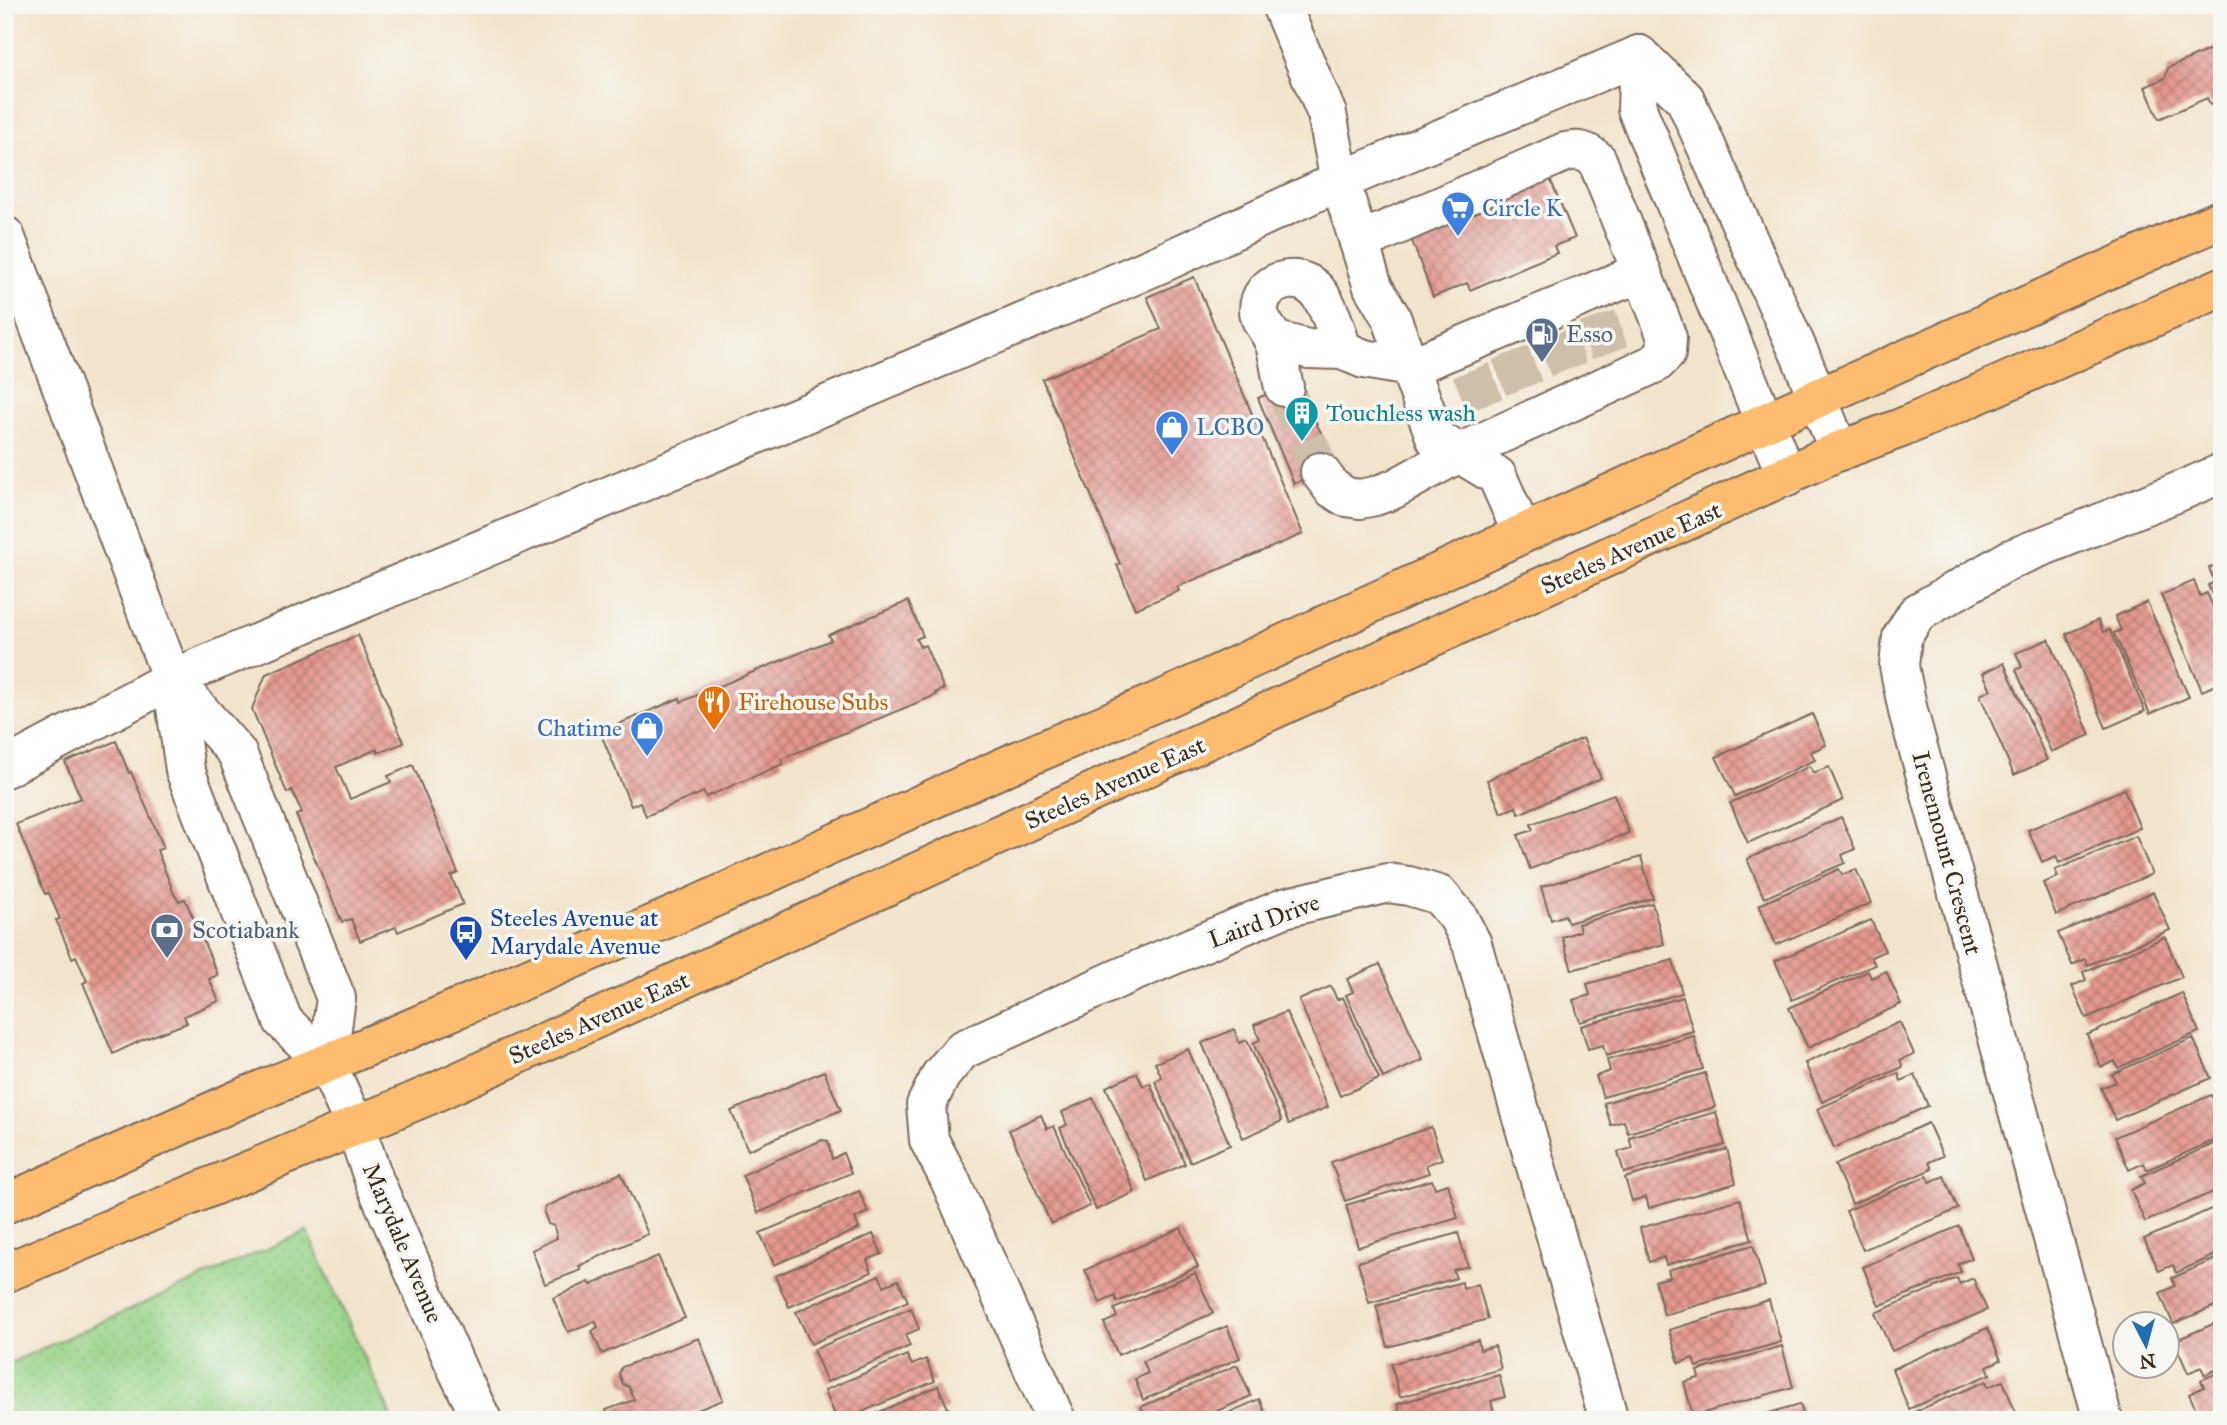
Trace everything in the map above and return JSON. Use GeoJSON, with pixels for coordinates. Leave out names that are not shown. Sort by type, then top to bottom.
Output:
{"type":"FeatureCollection","features":[{"type":"Feature","properties":{"kind":"main road"},"geometry":{"type":"LineString","coordinates":[[5,1204],[242,1098],[327,1065],[676,915],[1015,762],[1168,697],[1765,422],[2222,219]]}},
{"type":"Feature","properties":{"kind":"main road","name":"Steeles Avenue East"},"geometry":{"type":"LineString","coordinates":[[5,1273],[427,1096],[1839,452],[1901,428],[2222,287]]}},
{"type":"Feature","properties":{"kind":"street"},"geometry":{"type":"LineString","coordinates":[[1281,5],[1327,114],[1340,181],[1373,287],[1391,317],[1436,439],[1497,476],[1522,533]]}},
{"type":"Feature","properties":{"kind":"street"},"geometry":{"type":"LineString","coordinates":[[5,768],[172,679],[1065,305],[1340,181],[1639,55]]}},
{"type":"Feature","properties":{"kind":"street"},"geometry":{"type":"LineString","coordinates":[[1639,55],[1685,99],[1801,356],[1839,452]]}},
{"type":"Feature","properties":{"kind":"street"},"geometry":{"type":"LineString","coordinates":[[1639,55],[1637,109],[1787,477]]}},
{"type":"Feature","properties":{"kind":"street"},"geometry":{"type":"LineString","coordinates":[[1320,472],[1332,488],[1346,497],[1360,499],[1375,496],[1394,489],[1459,453],[1492,424],[1616,370],[1656,363],[1666,354],[1667,338],[1597,160],[1578,149],[1565,152],[1359,242]]}},
{"type":"Feature","properties":{"kind":"street"},"geometry":{"type":"LineString","coordinates":[[5,236],[172,679],[185,770],[283,1021],[327,1065]]}},
{"type":"Feature","properties":{"kind":"street"},"geometry":{"type":"LineString","coordinates":[[1273,340],[1308,349],[1342,350],[1364,359],[1410,368],[1466,358],[1593,305],[1642,272]]}},
{"type":"Feature","properties":{"kind":"street"},"geometry":{"type":"LineString","coordinates":[[1284,387],[1273,340],[1259,311],[1262,297],[1269,286],[1286,280],[1304,282],[1316,290],[1336,329],[1342,350]]}},
{"type":"Feature","properties":{"kind":"street","name":"Irenemount Crescent"},"geometry":{"type":"LineString","coordinates":[[2103,1420],[1908,711],[1899,666],[1902,637],[1917,613],[2011,559],[2222,473]]}},
{"type":"Feature","properties":{"kind":"street"},"geometry":{"type":"LineString","coordinates":[[172,679],[237,753],[337,998],[327,1065]]}},
{"type":"Feature","properties":{"kind":"street","name":"Laird Drive"},"geometry":{"type":"LineString","coordinates":[[1055,1420],[949,1178],[929,1140],[926,1105],[941,1075],[962,1050],[1130,974],[1284,908],[1388,883],[1439,895],[1458,917],[1472,944],[1609,1420]]}},
{"type":"Feature","properties":{"kind":"street","name":"Marydale Avenue"},"geometry":{"type":"LineString","coordinates":[[327,1065],[355,1126],[374,1180],[482,1420]]}},
{"type":"Feature","properties":{"kind":"green space"},"geometry":{"type":"Polygon","coordinates":[[[307,1231],[393,1420],[5,1420],[5,1365],[307,1231]]]}},
{"type":"Feature","properties":{"kind":"building"},"geometry":{"type":"Polygon","coordinates":[[[2222,44],[2222,99],[2210,105],[2207,98],[2159,119],[2145,87],[2165,78],[2168,68],[2222,44]]]}},
{"type":"Feature","properties":{"kind":"building"},"geometry":{"type":"Polygon","coordinates":[[[1546,169],[1575,238],[1554,246],[1557,253],[1470,290],[1467,283],[1433,297],[1408,230],[1546,169]]]}},
{"type":"Feature","properties":{"kind":"building","name":"LCBO"},"geometry":{"type":"Polygon","coordinates":[[[1194,277],[1303,534],[1177,587],[1179,591],[1135,609],[1117,565],[1120,564],[1042,379],[1161,329],[1147,297],[1194,277]]]}},
{"type":"Feature","properties":{"kind":"building","name":"Touchless wash"},"geometry":{"type":"Polygon","coordinates":[[[1300,380],[1316,423],[1337,464],[1294,484],[1258,398],[1300,380]]]}},
{"type":"Feature","properties":{"kind":"building"},"geometry":{"type":"Polygon","coordinates":[[[2222,562],[2222,617],[2208,585],[2215,582],[2209,568],[2222,562]]]}},
{"type":"Feature","properties":{"kind":"building"},"geometry":{"type":"Polygon","coordinates":[[[2194,581],[2200,596],[2207,593],[2222,627],[2222,682],[2202,691],[2161,595],[2194,581]]]}},
{"type":"Feature","properties":{"kind":"building"},"geometry":{"type":"Polygon","coordinates":[[[908,601],[923,636],[916,639],[920,647],[925,645],[944,689],[935,693],[936,695],[781,759],[783,764],[706,797],[704,792],[646,816],[640,802],[631,806],[600,732],[831,640],[828,635],[908,601]]]}},
{"type":"Feature","properties":{"kind":"building"},"geometry":{"type":"Polygon","coordinates":[[[2147,602],[2189,697],[2150,714],[2114,633],[2121,630],[2115,616],[2147,602]]]}},
{"type":"Feature","properties":{"kind":"building"},"geometry":{"type":"Polygon","coordinates":[[[2098,620],[2103,632],[2110,630],[2145,711],[2106,728],[2066,634],[2098,620]]]}},
{"type":"Feature","properties":{"kind":"building"},"geometry":{"type":"Polygon","coordinates":[[[358,635],[404,743],[378,753],[377,749],[336,767],[350,799],[391,782],[388,776],[413,765],[458,873],[451,876],[463,904],[398,932],[396,927],[360,941],[351,919],[342,922],[296,815],[302,813],[292,790],[287,793],[252,709],[266,674],[358,635]]]}},
{"type":"Feature","properties":{"kind":"building"},"geometry":{"type":"Polygon","coordinates":[[[2049,639],[2090,735],[2051,752],[2016,670],[2022,667],[2016,653],[2049,639]]]}},
{"type":"Feature","properties":{"kind":"building"},"geometry":{"type":"Polygon","coordinates":[[[2004,663],[2047,760],[2014,775],[1980,695],[1991,690],[1983,673],[2004,663]]]}},
{"type":"Feature","properties":{"kind":"building"},"geometry":{"type":"Polygon","coordinates":[[[1812,714],[1826,745],[1811,752],[1815,760],[1735,796],[1716,757],[1812,714]]]}},
{"type":"Feature","properties":{"kind":"building"},"geometry":{"type":"Polygon","coordinates":[[[1583,738],[1601,778],[1519,814],[1516,807],[1501,813],[1487,780],[1583,738]]]}},
{"type":"Feature","properties":{"kind":"building"},"geometry":{"type":"Polygon","coordinates":[[[116,741],[164,848],[157,850],[174,894],[179,901],[185,899],[218,975],[209,979],[219,1001],[184,1016],[187,1023],[113,1054],[83,983],[87,981],[76,956],[72,958],[56,920],[60,919],[49,893],[45,894],[16,824],[81,798],[65,762],[116,741]]]}},
{"type":"Feature","properties":{"kind":"building"},"geometry":{"type":"Polygon","coordinates":[[[1810,766],[1813,773],[1829,767],[1843,800],[1748,843],[1730,803],[1810,766]]]}},
{"type":"Feature","properties":{"kind":"building"},"geometry":{"type":"Polygon","coordinates":[[[2124,789],[2140,828],[2059,863],[2056,856],[2042,862],[2028,830],[2124,789]]]}},
{"type":"Feature","properties":{"kind":"building"},"geometry":{"type":"Polygon","coordinates":[[[1614,794],[1629,833],[1530,869],[1518,835],[1533,830],[1531,824],[1614,794]]]}},
{"type":"Feature","properties":{"kind":"building"},"geometry":{"type":"Polygon","coordinates":[[[1841,817],[1855,849],[1842,855],[1845,863],[1764,898],[1747,859],[1841,817]]]}},
{"type":"Feature","properties":{"kind":"building"},"geometry":{"type":"Polygon","coordinates":[[[2136,836],[2152,874],[2056,915],[2043,883],[2058,877],[2055,870],[2136,836]]]}},
{"type":"Feature","properties":{"kind":"building"},"geometry":{"type":"Polygon","coordinates":[[[1641,857],[1653,898],[1568,923],[1565,915],[1551,920],[1541,887],[1641,857]]]}},
{"type":"Feature","properties":{"kind":"building"},"geometry":{"type":"Polygon","coordinates":[[[1839,869],[1842,875],[1856,869],[1871,903],[1776,945],[1759,905],[1839,869]]]}},
{"type":"Feature","properties":{"kind":"building"},"geometry":{"type":"Polygon","coordinates":[[[2153,892],[2170,930],[2088,965],[2085,959],[2072,965],[2058,933],[2153,892]]]}},
{"type":"Feature","properties":{"kind":"building"},"geometry":{"type":"Polygon","coordinates":[[[1652,903],[1664,944],[1572,970],[1562,937],[1580,931],[1578,924],[1652,903]]]}},
{"type":"Feature","properties":{"kind":"building"},"geometry":{"type":"Polygon","coordinates":[[[1871,920],[1885,951],[1871,957],[1875,965],[1792,1000],[1775,961],[1871,920]]]}},
{"type":"Feature","properties":{"kind":"building"},"geometry":{"type":"Polygon","coordinates":[[[2165,937],[2182,977],[2086,1018],[2072,986],[2086,980],[2083,972],[2165,937]]]}},
{"type":"Feature","properties":{"kind":"building"},"geometry":{"type":"Polygon","coordinates":[[[1673,960],[1682,993],[1580,1022],[1573,1000],[1590,995],[1587,984],[1673,960]]]}},
{"type":"Feature","properties":{"kind":"building"},"geometry":{"type":"Polygon","coordinates":[[[1380,964],[1423,1060],[1383,1078],[1346,995],[1353,992],[1347,979],[1380,964]]]}},
{"type":"Feature","properties":{"kind":"building"},"geometry":{"type":"Polygon","coordinates":[[[1868,971],[1871,978],[1886,971],[1901,1004],[1808,1048],[1789,1008],[1868,971]]]}},
{"type":"Feature","properties":{"kind":"building"},"geometry":{"type":"Polygon","coordinates":[[[1331,986],[1337,1000],[1343,997],[1379,1079],[1340,1096],[1299,1000],[1331,986]]]}},
{"type":"Feature","properties":{"kind":"building"},"geometry":{"type":"Polygon","coordinates":[[[2182,993],[2199,1032],[2118,1068],[2115,1061],[2101,1067],[2087,1035],[2182,993]]]}},
{"type":"Feature","properties":{"kind":"building"},"geometry":{"type":"Polygon","coordinates":[[[1683,997],[1693,1031],[1606,1056],[1603,1045],[1588,1049],[1581,1026],[1683,997]]]}},
{"type":"Feature","properties":{"kind":"building"},"geometry":{"type":"Polygon","coordinates":[[[1286,1012],[1328,1107],[1289,1124],[1253,1043],[1260,1040],[1254,1025],[1286,1012]]]}},
{"type":"Feature","properties":{"kind":"building"},"geometry":{"type":"Polygon","coordinates":[[[1900,1022],[1914,1054],[1900,1060],[1903,1067],[1822,1102],[1805,1063],[1900,1022]]]}},
{"type":"Feature","properties":{"kind":"building"},"geometry":{"type":"Polygon","coordinates":[[[1234,1029],[1239,1043],[1247,1040],[1282,1121],[1243,1138],[1202,1043],[1234,1029]]]}},
{"type":"Feature","properties":{"kind":"building"},"geometry":{"type":"Polygon","coordinates":[[[1694,1036],[1703,1069],[1603,1097],[1596,1076],[1610,1071],[1607,1060],[1694,1036]]]}},
{"type":"Feature","properties":{"kind":"building"},"geometry":{"type":"Polygon","coordinates":[[[2193,1038],[2211,1078],[2115,1120],[2101,1088],[2116,1082],[2112,1074],[2193,1038]]]}},
{"type":"Feature","properties":{"kind":"building"},"geometry":{"type":"Polygon","coordinates":[[[1188,1049],[1230,1145],[1190,1162],[1155,1081],[1162,1078],[1155,1063],[1188,1049]]]}},
{"type":"Feature","properties":{"kind":"building"},"geometry":{"type":"Polygon","coordinates":[[[824,1071],[841,1110],[748,1150],[731,1111],[824,1071]]]}},
{"type":"Feature","properties":{"kind":"building"},"geometry":{"type":"Polygon","coordinates":[[[1137,1073],[1143,1086],[1150,1083],[1185,1164],[1147,1181],[1106,1087],[1137,1073]]]}},
{"type":"Feature","properties":{"kind":"building"},"geometry":{"type":"Polygon","coordinates":[[[1705,1073],[1715,1107],[1628,1133],[1624,1121],[1611,1125],[1604,1103],[1705,1073]]]}},
{"type":"Feature","properties":{"kind":"building"},"geometry":{"type":"Polygon","coordinates":[[[1898,1073],[1901,1081],[1915,1075],[1928,1106],[1834,1148],[1817,1109],[1898,1073]]]}},
{"type":"Feature","properties":{"kind":"building"},"geometry":{"type":"Polygon","coordinates":[[[2211,1095],[2222,1119],[2222,1137],[2147,1170],[2144,1163],[2129,1170],[2115,1137],[2211,1095]]]}},
{"type":"Feature","properties":{"kind":"building"},"geometry":{"type":"Polygon","coordinates":[[[1093,1098],[1135,1192],[1096,1210],[1060,1128],[1067,1125],[1062,1112],[1093,1098]]]}},
{"type":"Feature","properties":{"kind":"building"},"geometry":{"type":"Polygon","coordinates":[[[1716,1112],[1725,1145],[1624,1173],[1618,1152],[1632,1148],[1629,1137],[1716,1112]]]}},
{"type":"Feature","properties":{"kind":"building"},"geometry":{"type":"Polygon","coordinates":[[[1041,1115],[1047,1129],[1054,1126],[1090,1206],[1051,1224],[1009,1130],[1041,1115]]]}},
{"type":"Feature","properties":{"kind":"building"},"geometry":{"type":"Polygon","coordinates":[[[1928,1123],[1943,1156],[1929,1162],[1932,1169],[1852,1204],[1835,1165],[1928,1123]]]}},
{"type":"Feature","properties":{"kind":"building"},"geometry":{"type":"Polygon","coordinates":[[[1431,1127],[1442,1159],[1426,1165],[1429,1173],[1345,1201],[1331,1162],[1431,1127]]]}},
{"type":"Feature","properties":{"kind":"building"},"geometry":{"type":"Polygon","coordinates":[[[822,1140],[828,1141],[832,1159],[843,1153],[851,1173],[758,1213],[742,1175],[822,1140]]]}},
{"type":"Feature","properties":{"kind":"building"},"geometry":{"type":"Polygon","coordinates":[[[2222,1140],[2222,1188],[2145,1222],[2131,1190],[2145,1183],[2141,1176],[2222,1140]]]}},
{"type":"Feature","properties":{"kind":"building"},"geometry":{"type":"Polygon","coordinates":[[[1727,1149],[1736,1183],[1649,1208],[1646,1197],[1632,1201],[1625,1178],[1727,1149]]]}},
{"type":"Feature","properties":{"kind":"building"},"geometry":{"type":"Polygon","coordinates":[[[621,1173],[648,1234],[579,1266],[581,1270],[545,1284],[532,1250],[557,1238],[554,1226],[548,1224],[545,1207],[621,1173]]]}},
{"type":"Feature","properties":{"kind":"building"},"geometry":{"type":"Polygon","coordinates":[[[1927,1176],[1930,1182],[1944,1176],[1958,1209],[1863,1250],[1846,1211],[1927,1176]]]}},
{"type":"Feature","properties":{"kind":"building"},"geometry":{"type":"Polygon","coordinates":[[[1432,1180],[1435,1188],[1448,1184],[1458,1218],[1358,1247],[1346,1205],[1432,1180]]]}},
{"type":"Feature","properties":{"kind":"building"},"geometry":{"type":"Polygon","coordinates":[[[859,1191],[868,1212],[855,1218],[859,1229],[774,1265],[760,1233],[859,1191]]]}},
{"type":"Feature","properties":{"kind":"building"},"geometry":{"type":"Polygon","coordinates":[[[1740,1199],[1752,1240],[1666,1265],[1664,1257],[1649,1262],[1640,1228],[1740,1199]]]}},
{"type":"Feature","properties":{"kind":"building"},"geometry":{"type":"Polygon","coordinates":[[[2222,1204],[2222,1252],[2176,1273],[2173,1265],[2159,1271],[2144,1239],[2222,1204]]]}},
{"type":"Feature","properties":{"kind":"building"},"geometry":{"type":"Polygon","coordinates":[[[1959,1226],[1972,1258],[1958,1264],[1961,1272],[1879,1306],[1863,1267],[1959,1226]]]}},
{"type":"Feature","properties":{"kind":"building"},"geometry":{"type":"Polygon","coordinates":[[[1181,1228],[1198,1267],[1117,1302],[1115,1296],[1100,1303],[1085,1270],[1181,1228]]]}},
{"type":"Feature","properties":{"kind":"building"},"geometry":{"type":"Polygon","coordinates":[[[1458,1233],[1468,1266],[1453,1270],[1456,1278],[1369,1303],[1358,1262],[1458,1233]]]}},
{"type":"Feature","properties":{"kind":"building"},"geometry":{"type":"Polygon","coordinates":[[[873,1234],[882,1254],[867,1260],[872,1272],[789,1307],[775,1276],[873,1234]]]}},
{"type":"Feature","properties":{"kind":"building"},"geometry":{"type":"Polygon","coordinates":[[[1753,1245],[1765,1286],[1664,1315],[1655,1281],[1670,1277],[1668,1270],[1753,1245]]]}},
{"type":"Feature","properties":{"kind":"building"},"geometry":{"type":"Polygon","coordinates":[[[658,1256],[685,1318],[602,1354],[592,1331],[598,1327],[595,1321],[568,1332],[553,1298],[658,1256]]]}},
{"type":"Feature","properties":{"kind":"building"},"geometry":{"type":"Polygon","coordinates":[[[2222,1256],[2222,1303],[2182,1320],[2182,1310],[2167,1310],[2160,1293],[2175,1286],[2172,1278],[2222,1256]]]}},
{"type":"Feature","properties":{"kind":"building"},"geometry":{"type":"Polygon","coordinates":[[[1195,1273],[1213,1313],[1118,1355],[1104,1323],[1117,1317],[1114,1309],[1195,1273]]]}},
{"type":"Feature","properties":{"kind":"building"},"geometry":{"type":"Polygon","coordinates":[[[879,1275],[884,1286],[898,1280],[908,1301],[811,1344],[796,1312],[879,1275]]]}},
{"type":"Feature","properties":{"kind":"building"},"geometry":{"type":"Polygon","coordinates":[[[1957,1278],[1960,1284],[1973,1278],[1987,1310],[1892,1351],[1875,1313],[1957,1278]]]}},
{"type":"Feature","properties":{"kind":"building"},"geometry":{"type":"Polygon","coordinates":[[[1462,1282],[1463,1289],[1478,1284],[1488,1319],[1388,1347],[1376,1306],[1462,1282]]]}},
{"type":"Feature","properties":{"kind":"building"},"geometry":{"type":"Polygon","coordinates":[[[1769,1300],[1781,1342],[1696,1367],[1693,1358],[1679,1363],[1669,1330],[1769,1300]]]}},
{"type":"Feature","properties":{"kind":"building"},"geometry":{"type":"Polygon","coordinates":[[[911,1308],[919,1329],[905,1335],[910,1346],[827,1382],[813,1350],[911,1308]]]}},
{"type":"Feature","properties":{"kind":"building"},"geometry":{"type":"Polygon","coordinates":[[[2222,1320],[2222,1367],[2205,1375],[2201,1367],[2188,1373],[2182,1359],[2182,1338],[2222,1320]]]}},
{"type":"Feature","properties":{"kind":"building"},"geometry":{"type":"Polygon","coordinates":[[[1227,1326],[1240,1358],[1143,1400],[1135,1379],[1148,1373],[1143,1361],[1227,1326]]]}},
{"type":"Feature","properties":{"kind":"building"},"geometry":{"type":"Polygon","coordinates":[[[1987,1328],[2001,1360],[1987,1366],[1990,1374],[1909,1409],[1892,1369],[1987,1328]]]}},
{"type":"Feature","properties":{"kind":"building"},"geometry":{"type":"Polygon","coordinates":[[[699,1338],[723,1400],[672,1420],[610,1420],[606,1410],[634,1400],[619,1373],[622,1367],[699,1338]]]}},
{"type":"Feature","properties":{"kind":"building"},"geometry":{"type":"Polygon","coordinates":[[[1478,1340],[1480,1350],[1495,1346],[1501,1369],[1400,1397],[1391,1364],[1478,1340]]]}},
{"type":"Feature","properties":{"kind":"building"},"geometry":{"type":"Polygon","coordinates":[[[1782,1346],[1793,1387],[1693,1416],[1684,1382],[1699,1378],[1697,1371],[1782,1346]]]}},
{"type":"Feature","properties":{"kind":"building"},"geometry":{"type":"Polygon","coordinates":[[[907,1355],[912,1365],[926,1359],[935,1381],[843,1420],[837,1420],[825,1390],[907,1355]]]}},
{"type":"Feature","properties":{"kind":"building"},"geometry":{"type":"Polygon","coordinates":[[[1237,1365],[1251,1396],[1197,1420],[1147,1420],[1141,1407],[1237,1365]]]}},
{"type":"Feature","properties":{"kind":"building"},"geometry":{"type":"Polygon","coordinates":[[[2222,1371],[2222,1418],[2201,1420],[2189,1394],[2204,1387],[2201,1380],[2222,1371]]]}},
{"type":"Feature","properties":{"kind":"building"},"geometry":{"type":"Polygon","coordinates":[[[1499,1375],[1505,1397],[1491,1401],[1494,1413],[1468,1420],[1402,1420],[1397,1404],[1499,1375]]]}},
{"type":"Feature","properties":{"kind":"building"},"geometry":{"type":"Polygon","coordinates":[[[1986,1381],[1988,1387],[2003,1381],[2016,1413],[2001,1420],[1907,1420],[1905,1416],[1986,1381]]]}},
{"type":"Feature","properties":{"kind":"building"},"geometry":{"type":"Polygon","coordinates":[[[938,1386],[948,1408],[934,1414],[937,1420],[861,1420],[938,1386]]]}},
{"type":"Feature","properties":{"kind":"building"},"geometry":{"type":"Polygon","coordinates":[[[1259,1399],[1268,1420],[1213,1420],[1259,1399]]]}},
{"type":"Feature","properties":{"kind":"building"},"geometry":{"type":"Polygon","coordinates":[[[1800,1404],[1805,1420],[1748,1419],[1800,1404]]]}},
{"type":"Feature","properties":{"kind":"tunnel"},"geometry":{"type":"LineString","coordinates":[[1597,317],[1613,361]]}},
{"type":"Feature","properties":{"kind":"tunnel"},"geometry":{"type":"LineString","coordinates":[[1555,334],[1572,378]]}},
{"type":"Feature","properties":{"kind":"tunnel"},"geometry":{"type":"LineString","coordinates":[[1510,353],[1527,396]]}},
{"type":"Feature","properties":{"kind":"tunnel"},"geometry":{"type":"LineString","coordinates":[[1471,370],[1488,413]]}},
{"type":"Feature","properties":{"kind":"tunnel"},"geometry":{"type":"LineString","coordinates":[[1284,387],[1320,472]]}},
{"type":"Feature","properties":{"kind":"place","name":"Circle K"},"geometry":{"type":"Point","coordinates":[1458,238]}},
{"type":"Feature","properties":{"kind":"place","name":"Esso"},"geometry":{"type":"Point","coordinates":[1542,364]}},
{"type":"Feature","properties":{"kind":"place","name":"Touchless wash"},"geometry":{"type":"Point","coordinates":[1302,443]}},
{"type":"Feature","properties":{"kind":"place","name":"LCBO"},"geometry":{"type":"Point","coordinates":[1172,457]}},
{"type":"Feature","properties":{"kind":"place","name":"Firehouse Subs"},"geometry":{"type":"Point","coordinates":[714,732]}},
{"type":"Feature","properties":{"kind":"place","name":"Chatime"},"geometry":{"type":"Point","coordinates":[647,758]}},
{"type":"Feature","properties":{"kind":"place","name":"Scotiabank"},"geometry":{"type":"Point","coordinates":[167,960]}},
{"type":"Feature","properties":{"kind":"place","name":"Steeles Avenue at Marydale Avenue"},"geometry":{"type":"Point","coordinates":[466,962]}}]}
